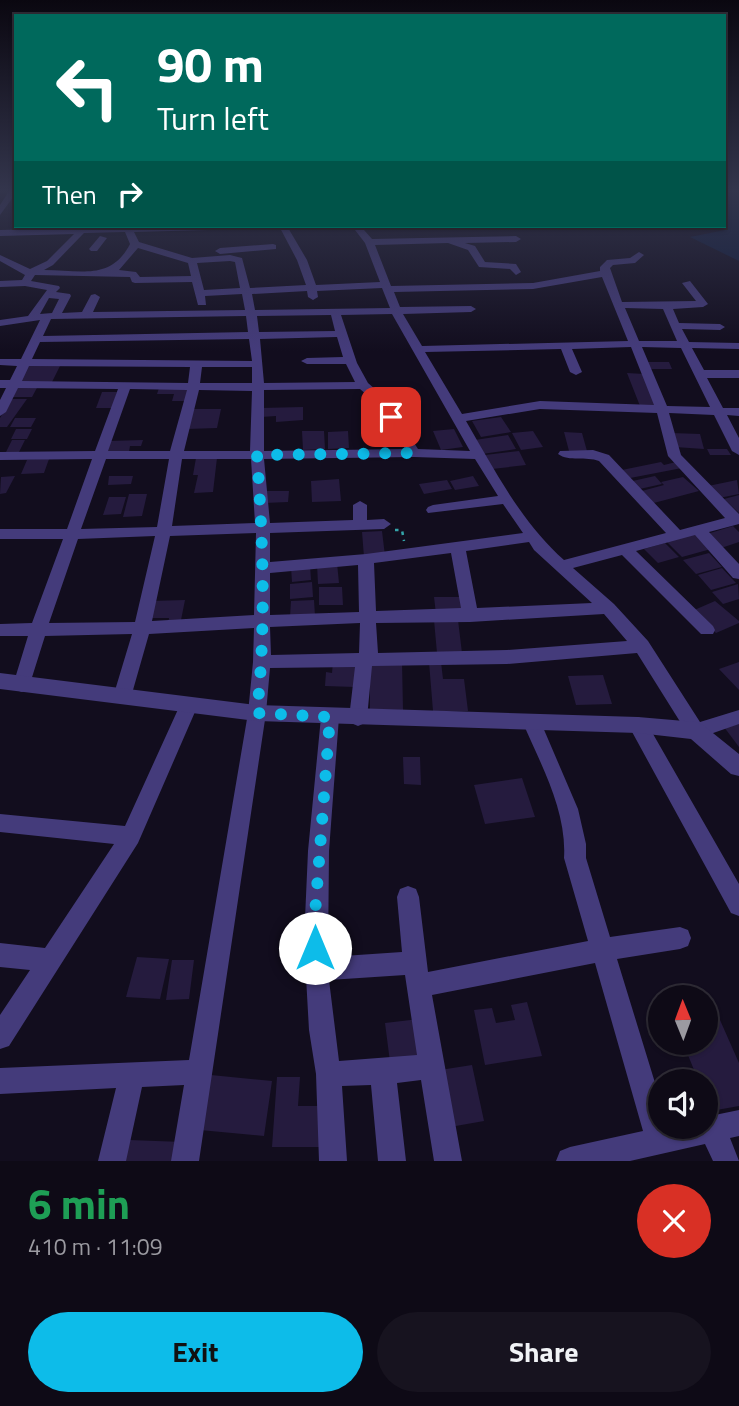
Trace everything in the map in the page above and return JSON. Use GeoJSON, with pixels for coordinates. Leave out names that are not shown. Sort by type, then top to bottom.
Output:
{"type":"FeatureCollection","features":[{"type":"Feature","properties":{"kind":"street"},"geometry":{"type":"LineString","coordinates":[[25,283],[31,273],[50,263],[70,242]]}},
{"type":"Feature","properties":{"kind":"street"},"geometry":{"type":"LineString","coordinates":[[94,249],[100,242]]}},
{"type":"Feature","properties":{"kind":"street"},"geometry":{"type":"LineString","coordinates":[[109,273],[130,254],[128,242]]}},
{"type":"Feature","properties":{"kind":"street"},"geometry":{"type":"LineString","coordinates":[[146,242],[176,257],[192,261],[230,258],[239,260],[251,313],[258,365],[257,455],[262,528],[262,662],[257,713],[186,1161]]}},
{"type":"Feature","properties":{"kind":"street"},"geometry":{"type":"LineString","coordinates":[[293,242],[313,289],[313,312]]}},
{"type":"Feature","properties":{"kind":"street"},"geometry":{"type":"LineString","coordinates":[[369,242],[396,312],[480,455],[533,537],[608,608],[642,646],[696,731],[739,767]]}},
{"type":"Feature","properties":{"kind":"street"},"geometry":{"type":"LineString","coordinates":[[460,242],[472,248],[514,244],[502,242]]}},
{"type":"Feature","properties":{"kind":"street"},"geometry":{"type":"LineString","coordinates":[[176,257],[273,247]]}},
{"type":"Feature","properties":{"kind":"street"},"geometry":{"type":"LineString","coordinates":[[472,248],[480,264],[513,265],[516,272]]}},
{"type":"Feature","properties":{"kind":"street"},"geometry":{"type":"LineString","coordinates":[[561,566],[737,519],[675,456],[662,409],[606,273],[605,267],[610,262],[632,261],[639,255]]}},
{"type":"Feature","properties":{"kind":"street"},"geometry":{"type":"LineString","coordinates":[[0,258],[13,263],[21,271],[31,273],[133,274],[134,279],[138,280],[197,279]]}},
{"type":"Feature","properties":{"kind":"street"},"geometry":{"type":"LineString","coordinates":[[192,261],[205,314]]}},
{"type":"Feature","properties":{"kind":"street"},"geometry":{"type":"LineString","coordinates":[[200,293],[385,287],[533,286],[606,273]]}},
{"type":"Feature","properties":{"kind":"street"},"geometry":{"type":"LineString","coordinates":[[0,412],[37,339],[46,295],[55,288],[62,274]]}},
{"type":"Feature","properties":{"kind":"street"},"geometry":{"type":"LineString","coordinates":[[0,284],[25,283],[55,288]]}},
{"type":"Feature","properties":{"kind":"street"},"geometry":{"type":"LineString","coordinates":[[619,305],[703,304],[687,283]]}},
{"type":"Feature","properties":{"kind":"street"},"geometry":{"type":"LineString","coordinates":[[0,323],[42,316],[66,296],[46,295]]}},
{"type":"Feature","properties":{"kind":"street"},"geometry":{"type":"LineString","coordinates":[[86,315],[95,297]]}},
{"type":"Feature","properties":{"kind":"street"},"geometry":{"type":"LineString","coordinates":[[158,314],[161,299]]}},
{"type":"Feature","properties":{"kind":"street"},"geometry":{"type":"LineString","coordinates":[[667,306],[683,345],[739,451]]}},
{"type":"Feature","properties":{"kind":"street"},"geometry":{"type":"LineString","coordinates":[[0,312],[42,316],[471,309]]}},
{"type":"Feature","properties":{"kind":"street"},"geometry":{"type":"LineString","coordinates":[[335,312],[350,360],[363,385],[380,400],[414,453]]}},
{"type":"Feature","properties":{"kind":"street"},"geometry":{"type":"LineString","coordinates":[[675,326],[720,327]]}},
{"type":"Feature","properties":{"kind":"street"},"geometry":{"type":"LineString","coordinates":[[37,339],[344,339]]}},
{"type":"Feature","properties":{"kind":"street"},"geometry":{"type":"LineString","coordinates":[[316,345],[344,339]]}},
{"type":"Feature","properties":{"kind":"street"},"geometry":{"type":"LineString","coordinates":[[417,349],[635,344],[739,346]]}},
{"type":"Feature","properties":{"kind":"street"},"geometry":{"type":"LineString","coordinates":[[565,346],[576,372]]}},
{"type":"Feature","properties":{"kind":"street"},"geometry":{"type":"LineString","coordinates":[[307,361],[350,360]]}},
{"type":"Feature","properties":{"kind":"street"},"geometry":{"type":"LineString","coordinates":[[0,362],[258,365]]}},
{"type":"Feature","properties":{"kind":"street"},"geometry":{"type":"LineString","coordinates":[[122,696],[144,628],[166,532],[176,455],[194,387],[196,364]]}},
{"type":"Feature","properties":{"kind":"street"},"geometry":{"type":"LineString","coordinates":[[699,374],[739,374]]}},
{"type":"Feature","properties":{"kind":"street"},"geometry":{"type":"LineString","coordinates":[[0,384],[194,387],[363,385]]}},
{"type":"Feature","properties":{"kind":"street"},"geometry":{"type":"LineString","coordinates":[[22,685],[38,630],[125,386]]}},
{"type":"Feature","properties":{"kind":"street"},"geometry":{"type":"LineString","coordinates":[[458,418],[540,405],[739,412]]}},
{"type":"Feature","properties":{"kind":"street"},"geometry":{"type":"LineString","coordinates":[[0,456],[414,453],[480,455]]}},
{"type":"Feature","properties":{"kind":"street"},"geometry":{"type":"LineString","coordinates":[[565,454],[593,454],[604,458],[677,536]]}},
{"type":"Feature","properties":{"kind":"street"},"geometry":{"type":"LineString","coordinates":[[433,510],[507,499]]}},
{"type":"Feature","properties":{"kind":"street"},"geometry":{"type":"LineString","coordinates":[[360,505],[360,524]]}},
{"type":"Feature","properties":{"kind":"street"},"geometry":{"type":"LineString","coordinates":[[0,534],[166,532],[384,524]]}},
{"type":"Feature","properties":{"kind":"street"},"geometry":{"type":"LineString","coordinates":[[699,530],[739,574]]}},
{"type":"Feature","properties":{"kind":"street"},"geometry":{"type":"LineString","coordinates":[[261,568],[366,559],[533,537]]}},
{"type":"Feature","properties":{"kind":"street"},"geometry":{"type":"LineString","coordinates":[[458,548],[470,616]]}},
{"type":"Feature","properties":{"kind":"street"},"geometry":{"type":"LineString","coordinates":[[625,549],[707,630]]}},
{"type":"Feature","properties":{"kind":"street"},"geometry":{"type":"LineString","coordinates":[[359,718],[364,660],[369,653],[366,559]]}},
{"type":"Feature","properties":{"kind":"street"},"geometry":{"type":"LineString","coordinates":[[0,630],[144,628],[369,616],[470,616],[608,608]]}},
{"type":"Feature","properties":{"kind":"street"},"geometry":{"type":"LineString","coordinates":[[262,662],[507,657],[642,646]]}},
{"type":"Feature","properties":{"kind":"street"},"geometry":{"type":"LineString","coordinates":[[0,681],[257,713],[330,717],[638,725],[696,731],[739,717]]}},
{"type":"Feature","properties":{"kind":"street"},"geometry":{"type":"LineString","coordinates":[[0,1037],[131,836],[189,705]]}},
{"type":"Feature","properties":{"kind":"street"},"geometry":{"type":"LineString","coordinates":[[330,717],[314,927],[321,1037],[329,1074],[332,1161]]}},
{"type":"Feature","properties":{"kind":"street"},"geometry":{"type":"LineString","coordinates":[[532,723],[575,827],[575,858],[659,1140]]}},
{"type":"Feature","properties":{"kind":"street"},"geometry":{"type":"LineString","coordinates":[[638,725],[739,905]]}},
{"type":"Feature","properties":{"kind":"street"},"geometry":{"type":"LineString","coordinates":[[0,823],[131,836]]}},
{"type":"Feature","properties":{"kind":"street"},"geometry":{"type":"LineString","coordinates":[[408,897],[431,1066],[448,1161]]}},
{"type":"Feature","properties":{"kind":"street"},"geometry":{"type":"LineString","coordinates":[[316,969],[418,974],[680,938]]}},
{"type":"Feature","properties":{"kind":"street"},"geometry":{"type":"LineString","coordinates":[[0,956],[49,960]]}},
{"type":"Feature","properties":{"kind":"street"},"geometry":{"type":"LineString","coordinates":[[329,1074],[383,1072],[431,1066]]}},
{"type":"Feature","properties":{"kind":"street"},"geometry":{"type":"LineString","coordinates":[[0,1081],[198,1072]]}},
{"type":"Feature","properties":{"kind":"street"},"geometry":{"type":"LineString","coordinates":[[383,1072],[392,1161]]}},
{"type":"Feature","properties":{"kind":"street"},"geometry":{"type":"LineString","coordinates":[[113,1161],[132,1075]]}},
{"type":"Feature","properties":{"kind":"street"},"geometry":{"type":"LineString","coordinates":[[718,1128],[739,1123]]}},
{"type":"Feature","properties":{"kind":"street"},"geometry":{"type":"LineString","coordinates":[[570,1161],[608,1158],[664,1139]]}},
{"type":"Feature","properties":{"kind":"street"},"geometry":{"type":"LineString","coordinates":[[717,1139],[727,1161]]}},
{"type":"Feature","properties":{"kind":"path"},"geometry":{"type":"LineString","coordinates":[[384,524],[391,530],[402,530],[405,554]]}},
{"type":"Feature","properties":{"kind":"water"},"geometry":{"type":"Polygon","coordinates":[[[701,242],[739,242],[739,261],[701,242]]]}},
{"type":"Feature","properties":{"kind":"building"},"geometry":{"type":"Polygon","coordinates":[[[647,362],[669,362],[672,369],[651,369],[647,362]]]}},
{"type":"Feature","properties":{"kind":"building"},"geometry":{"type":"Polygon","coordinates":[[[61,364],[52,382],[17,382],[27,365],[61,364]]]}},
{"type":"Feature","properties":{"kind":"building"},"geometry":{"type":"Polygon","coordinates":[[[627,373],[644,374],[658,406],[640,406],[627,373]]]}},
{"type":"Feature","properties":{"kind":"building"},"geometry":{"type":"Polygon","coordinates":[[[19,385],[38,386],[32,397],[11,397],[19,385]]]}},
{"type":"Feature","properties":{"kind":"building"},"geometry":{"type":"Polygon","coordinates":[[[159,388],[190,388],[187,401],[172,401],[174,394],[157,394],[159,388]]]}},
{"type":"Feature","properties":{"kind":"building"},"geometry":{"type":"Polygon","coordinates":[[[102,392],[117,392],[112,408],[96,408],[102,392]]]}},
{"type":"Feature","properties":{"kind":"building"},"geometry":{"type":"Polygon","coordinates":[[[11,399],[27,399],[7,427],[0,427],[0,418],[11,399]]]}},
{"type":"Feature","properties":{"kind":"building"},"geometry":{"type":"Polygon","coordinates":[[[303,407],[303,420],[276,422],[276,416],[261,417],[261,408],[303,407]]]}},
{"type":"Feature","properties":{"kind":"building"},"geometry":{"type":"Polygon","coordinates":[[[192,409],[221,409],[217,428],[187,429],[192,409]]]}},
{"type":"Feature","properties":{"kind":"building"},"geometry":{"type":"Polygon","coordinates":[[[501,417],[511,432],[481,437],[472,421],[501,417]]]}},
{"type":"Feature","properties":{"kind":"building"},"geometry":{"type":"Polygon","coordinates":[[[15,418],[36,418],[31,427],[10,427],[15,418]]]}},
{"type":"Feature","properties":{"kind":"building"},"geometry":{"type":"Polygon","coordinates":[[[16,429],[32,429],[27,439],[11,439],[16,429]]]}},
{"type":"Feature","properties":{"kind":"building"},"geometry":{"type":"Polygon","coordinates":[[[454,429],[463,447],[441,450],[433,431],[454,429]]]}},
{"type":"Feature","properties":{"kind":"building"},"geometry":{"type":"Polygon","coordinates":[[[302,431],[324,431],[325,449],[303,450],[302,431]]]}},
{"type":"Feature","properties":{"kind":"building"},"geometry":{"type":"Polygon","coordinates":[[[348,431],[349,448],[328,449],[328,432],[348,431]]]}},
{"type":"Feature","properties":{"kind":"building"},"geometry":{"type":"Polygon","coordinates":[[[533,431],[543,447],[521,450],[512,433],[533,431]]]}},
{"type":"Feature","properties":{"kind":"building"},"geometry":{"type":"Polygon","coordinates":[[[564,432],[582,433],[587,451],[569,451],[564,432]]]}},
{"type":"Feature","properties":{"kind":"building"},"geometry":{"type":"Polygon","coordinates":[[[671,433],[700,434],[704,449],[675,447],[671,433]]]}},
{"type":"Feature","properties":{"kind":"building"},"geometry":{"type":"Polygon","coordinates":[[[508,435],[516,449],[482,454],[475,440],[508,435]]]}},
{"type":"Feature","properties":{"kind":"building"},"geometry":{"type":"Polygon","coordinates":[[[12,440],[25,440],[19,452],[6,452],[12,440]]]}},
{"type":"Feature","properties":{"kind":"building"},"geometry":{"type":"Polygon","coordinates":[[[143,440],[141,446],[130,446],[129,452],[105,453],[109,441],[143,440]]]}},
{"type":"Feature","properties":{"kind":"building"},"geometry":{"type":"Polygon","coordinates":[[[707,449],[727,449],[731,455],[710,455],[707,449]]]}},
{"type":"Feature","properties":{"kind":"building"},"geometry":{"type":"Polygon","coordinates":[[[519,451],[526,465],[492,469],[485,455],[519,451]]]}},
{"type":"Feature","properties":{"kind":"building"},"geometry":{"type":"Polygon","coordinates":[[[196,458],[217,458],[213,492],[194,493],[198,475],[193,475],[196,458]]]}},
{"type":"Feature","properties":{"kind":"building"},"geometry":{"type":"Polygon","coordinates":[[[49,459],[44,473],[21,474],[27,460],[49,459]]]}},
{"type":"Feature","properties":{"kind":"building"},"geometry":{"type":"Polygon","coordinates":[[[661,462],[664,465],[676,462],[682,468],[625,479],[617,471],[661,462]]]}},
{"type":"Feature","properties":{"kind":"building"},"geometry":{"type":"Polygon","coordinates":[[[15,476],[6,493],[0,494],[1,477],[15,476]]]}},
{"type":"Feature","properties":{"kind":"building"},"geometry":{"type":"Polygon","coordinates":[[[109,476],[133,476],[131,484],[108,485],[109,476]]]}},
{"type":"Feature","properties":{"kind":"building"},"geometry":{"type":"Polygon","coordinates":[[[473,476],[479,486],[455,490],[450,481],[473,476]]]}},
{"type":"Feature","properties":{"kind":"building"},"geometry":{"type":"Polygon","coordinates":[[[655,476],[662,484],[635,490],[628,482],[655,476]]]}},
{"type":"Feature","properties":{"kind":"building"},"geometry":{"type":"Polygon","coordinates":[[[683,477],[699,491],[650,504],[638,492],[664,485],[661,482],[683,477]]]}},
{"type":"Feature","properties":{"kind":"building"},"geometry":{"type":"Polygon","coordinates":[[[339,479],[341,501],[312,502],[311,481],[339,479]]]}},
{"type":"Feature","properties":{"kind":"building"},"geometry":{"type":"Polygon","coordinates":[[[447,480],[452,489],[424,494],[419,484],[447,480]]]}},
{"type":"Feature","properties":{"kind":"building"},"geometry":{"type":"Polygon","coordinates":[[[737,480],[739,494],[719,498],[708,486],[737,480]]]}},
{"type":"Feature","properties":{"kind":"building"},"geometry":{"type":"Polygon","coordinates":[[[265,491],[289,491],[288,502],[264,503],[265,491]]]}},
{"type":"Feature","properties":{"kind":"building"},"geometry":{"type":"Polygon","coordinates":[[[129,494],[147,494],[142,516],[123,517],[129,494]]]}},
{"type":"Feature","properties":{"kind":"building"},"geometry":{"type":"Polygon","coordinates":[[[739,495],[739,513],[724,499],[739,495]]]}},
{"type":"Feature","properties":{"kind":"building"},"geometry":{"type":"Polygon","coordinates":[[[109,497],[126,497],[121,514],[103,515],[109,497]]]}},
{"type":"Feature","properties":{"kind":"building"},"geometry":{"type":"Polygon","coordinates":[[[733,526],[739,532],[739,542],[721,548],[707,534],[733,526]]]}},
{"type":"Feature","properties":{"kind":"building"},"geometry":{"type":"Polygon","coordinates":[[[382,531],[385,556],[364,557],[362,532],[382,531]]]}},
{"type":"Feature","properties":{"kind":"building"},"geometry":{"type":"Polygon","coordinates":[[[695,533],[711,549],[682,557],[666,541],[695,533]]]}},
{"type":"Feature","properties":{"kind":"building"},"geometry":{"type":"Polygon","coordinates":[[[665,543],[679,557],[658,563],[644,549],[665,543]]]}},
{"type":"Feature","properties":{"kind":"building"},"geometry":{"type":"Polygon","coordinates":[[[709,553],[722,567],[696,574],[683,560],[709,553]]]}},
{"type":"Feature","properties":{"kind":"building"},"geometry":{"type":"Polygon","coordinates":[[[337,563],[339,583],[318,584],[317,564],[337,563]]]}},
{"type":"Feature","properties":{"kind":"building"},"geometry":{"type":"Polygon","coordinates":[[[310,565],[311,580],[292,582],[291,567],[310,565]]]}},
{"type":"Feature","properties":{"kind":"building"},"geometry":{"type":"Polygon","coordinates":[[[722,568],[736,583],[711,590],[698,575],[722,568]]]}},
{"type":"Feature","properties":{"kind":"building"},"geometry":{"type":"Polygon","coordinates":[[[312,582],[313,597],[290,599],[290,584],[312,582]]]}},
{"type":"Feature","properties":{"kind":"building"},"geometry":{"type":"Polygon","coordinates":[[[738,584],[739,599],[723,604],[712,592],[738,584]]]}},
{"type":"Feature","properties":{"kind":"building"},"geometry":{"type":"Polygon","coordinates":[[[319,587],[342,587],[343,605],[319,605],[319,587]]]}},
{"type":"Feature","properties":{"kind":"building"},"geometry":{"type":"Polygon","coordinates":[[[434,597],[463,597],[466,614],[436,614],[434,597]]]}},
{"type":"Feature","properties":{"kind":"building"},"geometry":{"type":"Polygon","coordinates":[[[185,600],[180,625],[168,625],[169,618],[150,618],[151,601],[185,600]]]}},
{"type":"Feature","properties":{"kind":"building"},"geometry":{"type":"Polygon","coordinates":[[[314,600],[315,616],[290,617],[291,601],[314,600]]]}},
{"type":"Feature","properties":{"kind":"building"},"geometry":{"type":"Polygon","coordinates":[[[715,601],[739,623],[716,633],[692,611],[715,601]]]}},
{"type":"Feature","properties":{"kind":"building"},"geometry":{"type":"Polygon","coordinates":[[[434,620],[458,620],[462,653],[437,653],[434,620]]]}},
{"type":"Feature","properties":{"kind":"building"},"geometry":{"type":"Polygon","coordinates":[[[333,661],[357,661],[355,687],[325,686],[326,672],[332,673],[333,661]]]}},
{"type":"Feature","properties":{"kind":"building"},"geometry":{"type":"Polygon","coordinates":[[[370,662],[402,662],[403,710],[370,709],[370,662]]]}},
{"type":"Feature","properties":{"kind":"building"},"geometry":{"type":"Polygon","coordinates":[[[429,662],[441,662],[443,679],[464,679],[468,711],[433,711],[429,662]]]}},
{"type":"Feature","properties":{"kind":"building"},"geometry":{"type":"Polygon","coordinates":[[[739,662],[739,690],[719,669],[739,662]]]}},
{"type":"Feature","properties":{"kind":"building"},"geometry":{"type":"Polygon","coordinates":[[[603,675],[612,704],[576,705],[568,676],[603,675]]]}},
{"type":"Feature","properties":{"kind":"building"},"geometry":{"type":"Polygon","coordinates":[[[739,723],[739,747],[724,727],[739,723]]]}},
{"type":"Feature","properties":{"kind":"building"},"geometry":{"type":"Polygon","coordinates":[[[403,757],[420,757],[421,785],[404,784],[403,757]]]}},
{"type":"Feature","properties":{"kind":"building"},"geometry":{"type":"Polygon","coordinates":[[[522,778],[535,817],[485,824],[474,785],[522,778]]]}},
{"type":"Feature","properties":{"kind":"building"},"geometry":{"type":"Polygon","coordinates":[[[137,957],[169,959],[160,999],[126,997],[137,957]]]}},
{"type":"Feature","properties":{"kind":"building"},"geometry":{"type":"Polygon","coordinates":[[[172,960],[194,960],[189,999],[166,1000],[172,960]]]}},
{"type":"Feature","properties":{"kind":"building"},"geometry":{"type":"Polygon","coordinates":[[[527,1002],[542,1056],[485,1065],[474,1010],[492,1008],[496,1023],[515,1020],[511,1005],[527,1002]]]}},
{"type":"Feature","properties":{"kind":"building"},"geometry":{"type":"Polygon","coordinates":[[[419,1019],[425,1058],[390,1062],[385,1023],[419,1019]]]}},
{"type":"Feature","properties":{"kind":"building"},"geometry":{"type":"Polygon","coordinates":[[[718,1020],[739,1063],[739,1106],[718,1110],[718,1069],[694,1069],[688,1055],[718,1055],[718,1020]]]}},
{"type":"Feature","properties":{"kind":"building"},"geometry":{"type":"Polygon","coordinates":[[[472,1065],[484,1121],[450,1127],[440,1070],[472,1065]]]}},
{"type":"Feature","properties":{"kind":"building"},"geometry":{"type":"Polygon","coordinates":[[[211,1075],[272,1081],[264,1136],[200,1130],[211,1075]]]}},
{"type":"Feature","properties":{"kind":"building"},"geometry":{"type":"Polygon","coordinates":[[[277,1077],[300,1077],[298,1106],[328,1106],[327,1147],[272,1147],[277,1077]]]}},
{"type":"Feature","properties":{"kind":"building"},"geometry":{"type":"Polygon","coordinates":[[[129,1140],[183,1142],[179,1161],[125,1161],[129,1140]]]}},
{"type":"Feature","properties":{"kind":"route"},"geometry":{"type":"LineString","coordinates":[[315,948],[314,927],[330,717],[257,713],[262,662],[262,528],[257,455],[414,453],[391,417]]}}]}
